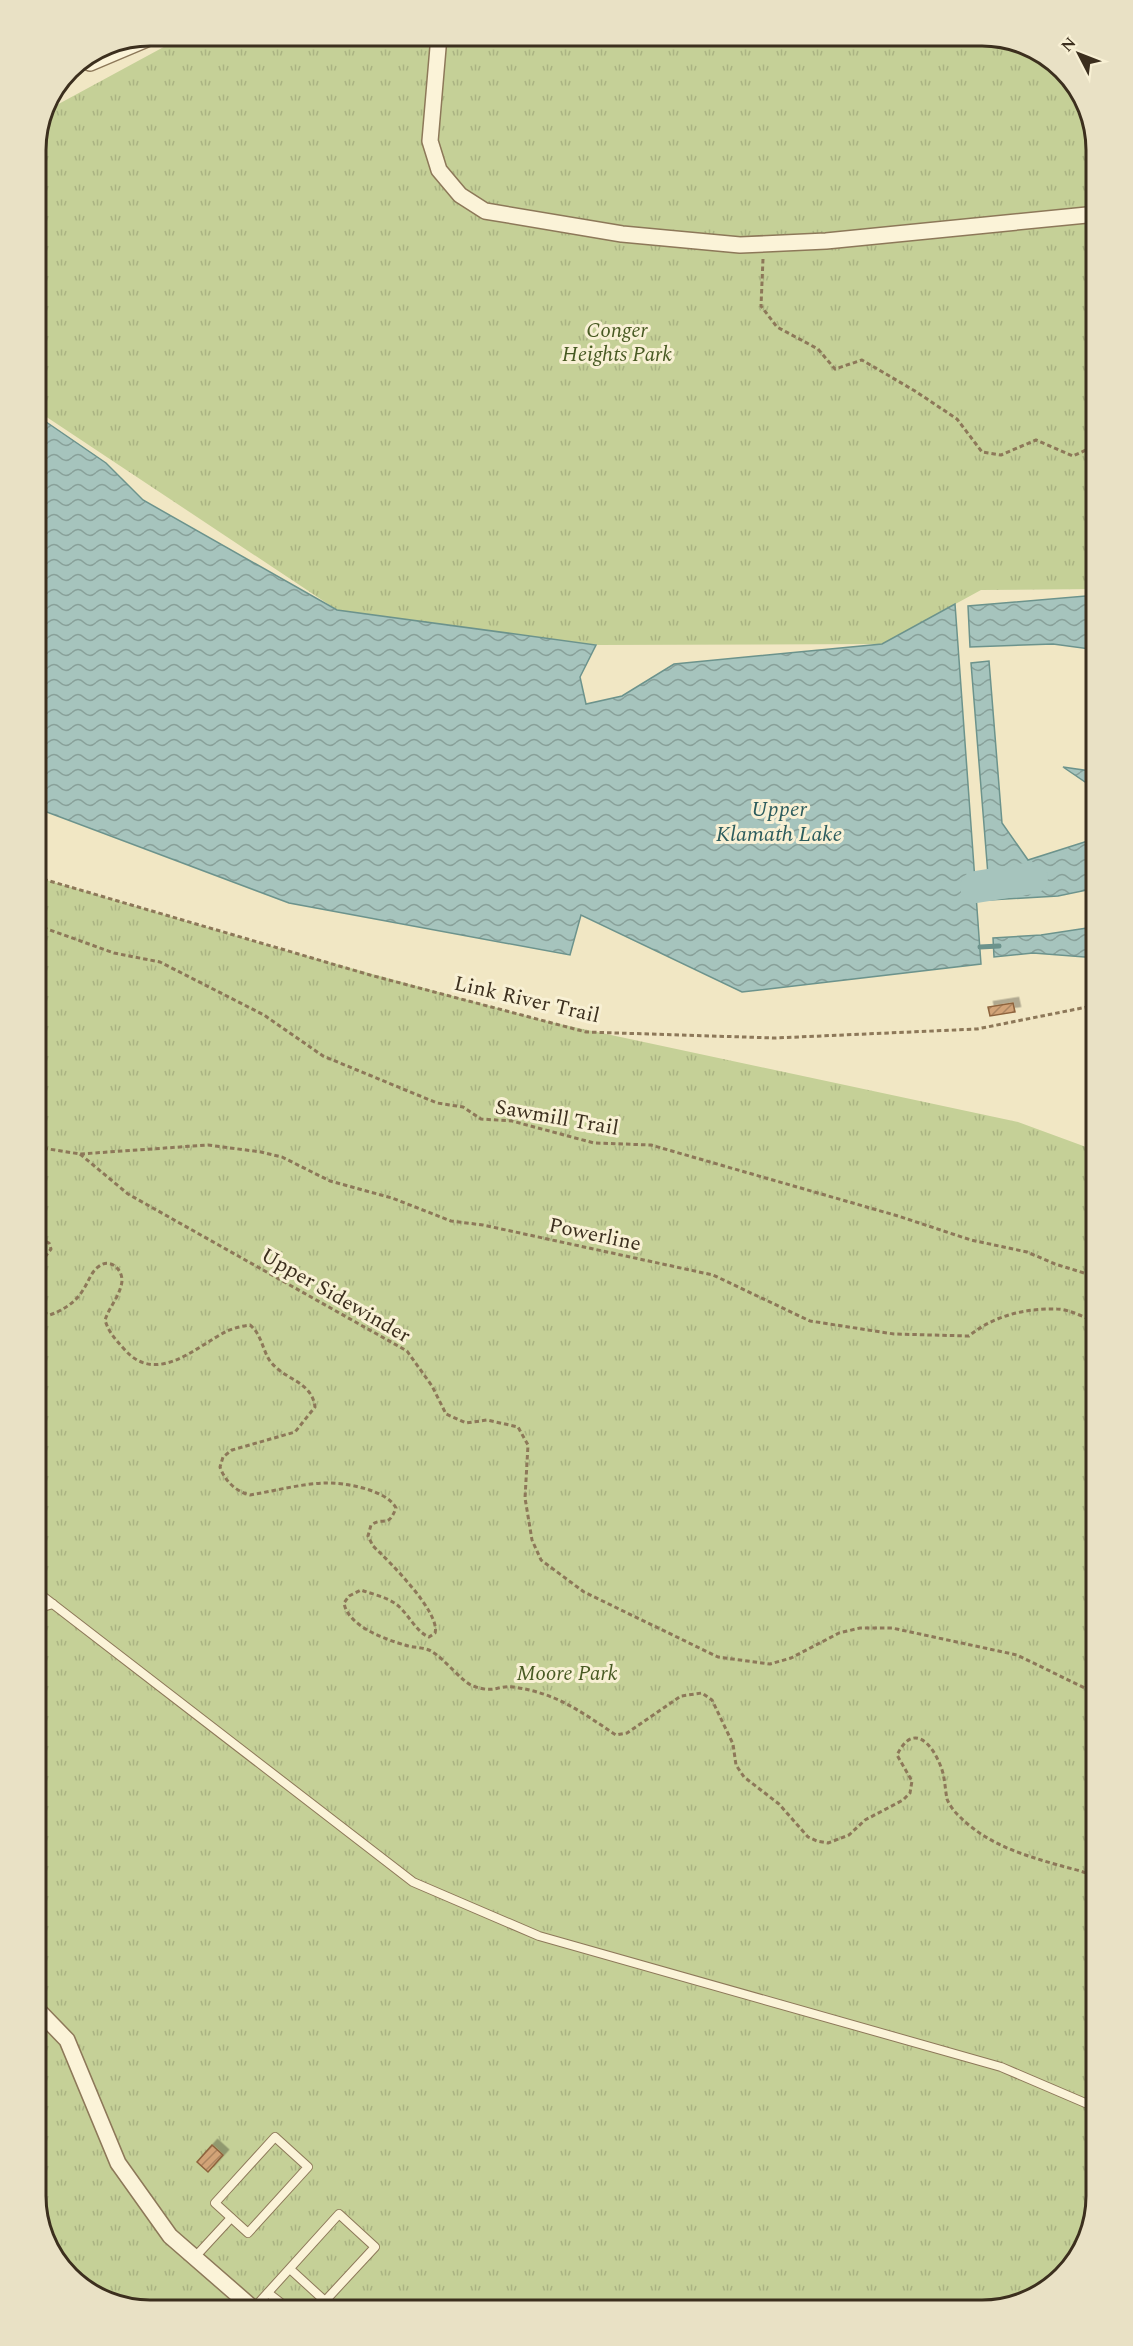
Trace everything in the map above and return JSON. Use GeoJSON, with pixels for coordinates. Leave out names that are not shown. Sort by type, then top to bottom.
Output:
{"type":"FeatureCollection","features":[{"type":"Feature","properties":{"kind":"street"},"geometry":{"type":"LineString","coordinates":[[438,46],[430,141],[440,170],[460,195],[485,212],[622,234],[740,245],[825,241],[1086,215]]}},
{"type":"Feature","properties":{"kind":"street"},"geometry":{"type":"LineString","coordinates":[[46,2018],[67,2040],[117,2163],[170,2236],[244,2299]]}},
{"type":"Feature","properties":{"kind":"lane"},"geometry":{"type":"LineString","coordinates":[[46,1598],[413,1882],[539,1936],[1001,2067],[1086,2103]]}},
{"type":"Feature","properties":{"kind":"lane"},"geometry":{"type":"LineString","coordinates":[[46,1606],[54,1604]]}},
{"type":"Feature","properties":{"kind":"lane"},"geometry":{"type":"LineString","coordinates":[[275,2137],[308,2167],[248,2233],[231,2218],[215,2203],[275,2137]]}},
{"type":"Feature","properties":{"kind":"lane"},"geometry":{"type":"LineString","coordinates":[[263,2299],[339,2214],[375,2247],[327,2299]]}},
{"type":"Feature","properties":{"kind":"lane"},"geometry":{"type":"LineString","coordinates":[[195,2257],[231,2218]]}},
{"type":"Feature","properties":{"kind":"lane"},"geometry":{"type":"LineString","coordinates":[[290,2269],[323,2299]]}},
{"type":"Feature","properties":{"kind":"lane"},"geometry":{"type":"LineString","coordinates":[[268,2293],[276,2299]]}},
{"type":"Feature","properties":{"kind":"path"},"geometry":{"type":"LineString","coordinates":[[767,243],[762,264],[761,306],[777,327],[818,349],[835,369],[862,360],[957,419],[982,453],[1001,455],[1036,440],[1072,456],[1086,450]]}},
{"type":"Feature","properties":{"kind":"path","name":"Link River Trail"},"geometry":{"type":"LineString","coordinates":[[47,880],[370,975],[586,1032],[775,1038],[977,1029],[1086,1007]]}},
{"type":"Feature","properties":{"kind":"path","name":"Sawmill Trail"},"geometry":{"type":"LineString","coordinates":[[47,929],[114,953],[160,962],[264,1015],[323,1056],[437,1104],[463,1107],[481,1119],[512,1121],[594,1143],[651,1145],[853,1202],[971,1240],[1027,1252],[1086,1274]]}},
{"type":"Feature","properties":{"kind":"path","name":"Powerline"},"geometry":{"type":"LineString","coordinates":[[47,1149],[80,1154],[208,1145],[261,1152],[282,1157],[330,1181],[392,1198],[451,1221],[483,1225],[713,1275],[810,1321],[894,1334],[969,1336],[985,1322],[1005,1315],[1058,1309],[1086,1318]]}},
{"type":"Feature","properties":{"kind":"path","name":"Upper Sidewinder"},"geometry":{"type":"LineString","coordinates":[[80,1154],[128,1194],[407,1351],[432,1386],[446,1414],[466,1423],[487,1420],[518,1427],[528,1445],[525,1498],[532,1540],[541,1560],[584,1592],[718,1657],[770,1664],[791,1658],[839,1633],[860,1628],[892,1628],[1017,1655],[1086,1689]]}},
{"type":"Feature","properties":{"kind":"path"},"geometry":{"type":"LineString","coordinates":[[46,1241],[50,1243],[51,1249],[46,1255]]}},
{"type":"Feature","properties":{"kind":"path"},"geometry":{"type":"LineString","coordinates":[[46,1314],[50,1315],[64,1309],[81,1293],[95,1268],[103,1263],[119,1268],[122,1277],[121,1286],[105,1320],[109,1332],[130,1356],[149,1365],[182,1360],[228,1330],[250,1324],[258,1332],[271,1362],[314,1396],[315,1407],[296,1432],[231,1450],[224,1457],[220,1467],[224,1477],[240,1492],[250,1495],[326,1483],[381,1492],[392,1499],[396,1508],[391,1519],[371,1525],[368,1536],[373,1546],[425,1604],[434,1619],[435,1633],[429,1637],[423,1634],[414,1621],[395,1603],[361,1590],[349,1596],[344,1603],[345,1611],[355,1622],[384,1637],[406,1646],[428,1649],[449,1663],[470,1685],[490,1691],[511,1687],[553,1697],[573,1705],[616,1735],[627,1733],[681,1696],[702,1693],[712,1701],[733,1744],[736,1765],[744,1777],[778,1804],[808,1837],[828,1843],[849,1835],[865,1820],[903,1800],[910,1793],[912,1781],[897,1755],[903,1742],[912,1737],[923,1739],[932,1749],[942,1769],[948,1801],[956,1813],[980,1835],[1009,1850],[1086,1875]]}},
{"type":"Feature","properties":{"kind":"green space","name":"Conger Heights Park"},"geometry":{"type":"Polygon","coordinates":[[[166,46],[989,47],[1003,48],[1022,54],[1049,71],[1049,84],[1062,84],[1065,87],[1079,111],[1085,130],[1086,589],[981,590],[882,644],[596,645],[337,610],[47,417],[47,144],[50,124],[57,105],[166,46]]]}},
{"type":"Feature","properties":{"kind":"green space","name":"Moore Park"},"geometry":{"type":"Polygon","coordinates":[[[47,880],[284,950],[541,1020],[1018,1122],[1086,1147],[1086,2209],[1076,2241],[1069,2253],[1056,2269],[1034,2286],[1003,2298],[982,2300],[144,2299],[117,2294],[87,2278],[60,2248],[48,2216],[46,2196],[47,880]]]}},
{"type":"Feature","properties":{"kind":"water","name":"Upper Klamath Lake"},"geometry":{"type":"Polygon","coordinates":[[[47,422],[106,463],[143,500],[337,610],[596,645],[580,677],[586,704],[622,696],[674,664],[882,644],[955,604],[981,964],[742,992],[581,915],[570,955],[289,903],[47,812],[47,422]]]}},
{"type":"Feature","properties":{"kind":"water"},"geometry":{"type":"Polygon","coordinates":[[[1086,596],[1086,648],[1053,644],[970,647],[968,606],[1086,596]]]}},
{"type":"Feature","properties":{"kind":"water"},"geometry":{"type":"Polygon","coordinates":[[[989,661],[1002,823],[1028,860],[1086,842],[1086,890],[1058,896],[990,900],[971,663],[989,661]]]}},
{"type":"Feature","properties":{"kind":"water"},"geometry":{"type":"Polygon","coordinates":[[[1063,767],[1086,770],[1086,783],[1063,767]]]}},
{"type":"Feature","properties":{"kind":"water"},"geometry":{"type":"Polygon","coordinates":[[[1086,928],[1086,957],[1033,953],[994,957],[993,938],[1041,935],[1086,928]]]}},
{"type":"Feature","properties":{"kind":"building"},"geometry":{"type":"Polygon","coordinates":[[[1013,1003],[1015,1012],[990,1016],[988,1007],[1013,1003]]]}},
{"type":"Feature","properties":{"kind":"building"},"geometry":{"type":"Polygon","coordinates":[[[212,2145],[223,2155],[208,2172],[197,2162],[212,2145]]]}},
{"type":"Feature","properties":{"kind":"waterway"},"geometry":{"type":"LineString","coordinates":[[976,887],[1032,878]]}},
{"type":"Feature","properties":{"kind":"waterway"},"geometry":{"type":"LineString","coordinates":[[980,947],[999,946]]}}]}
